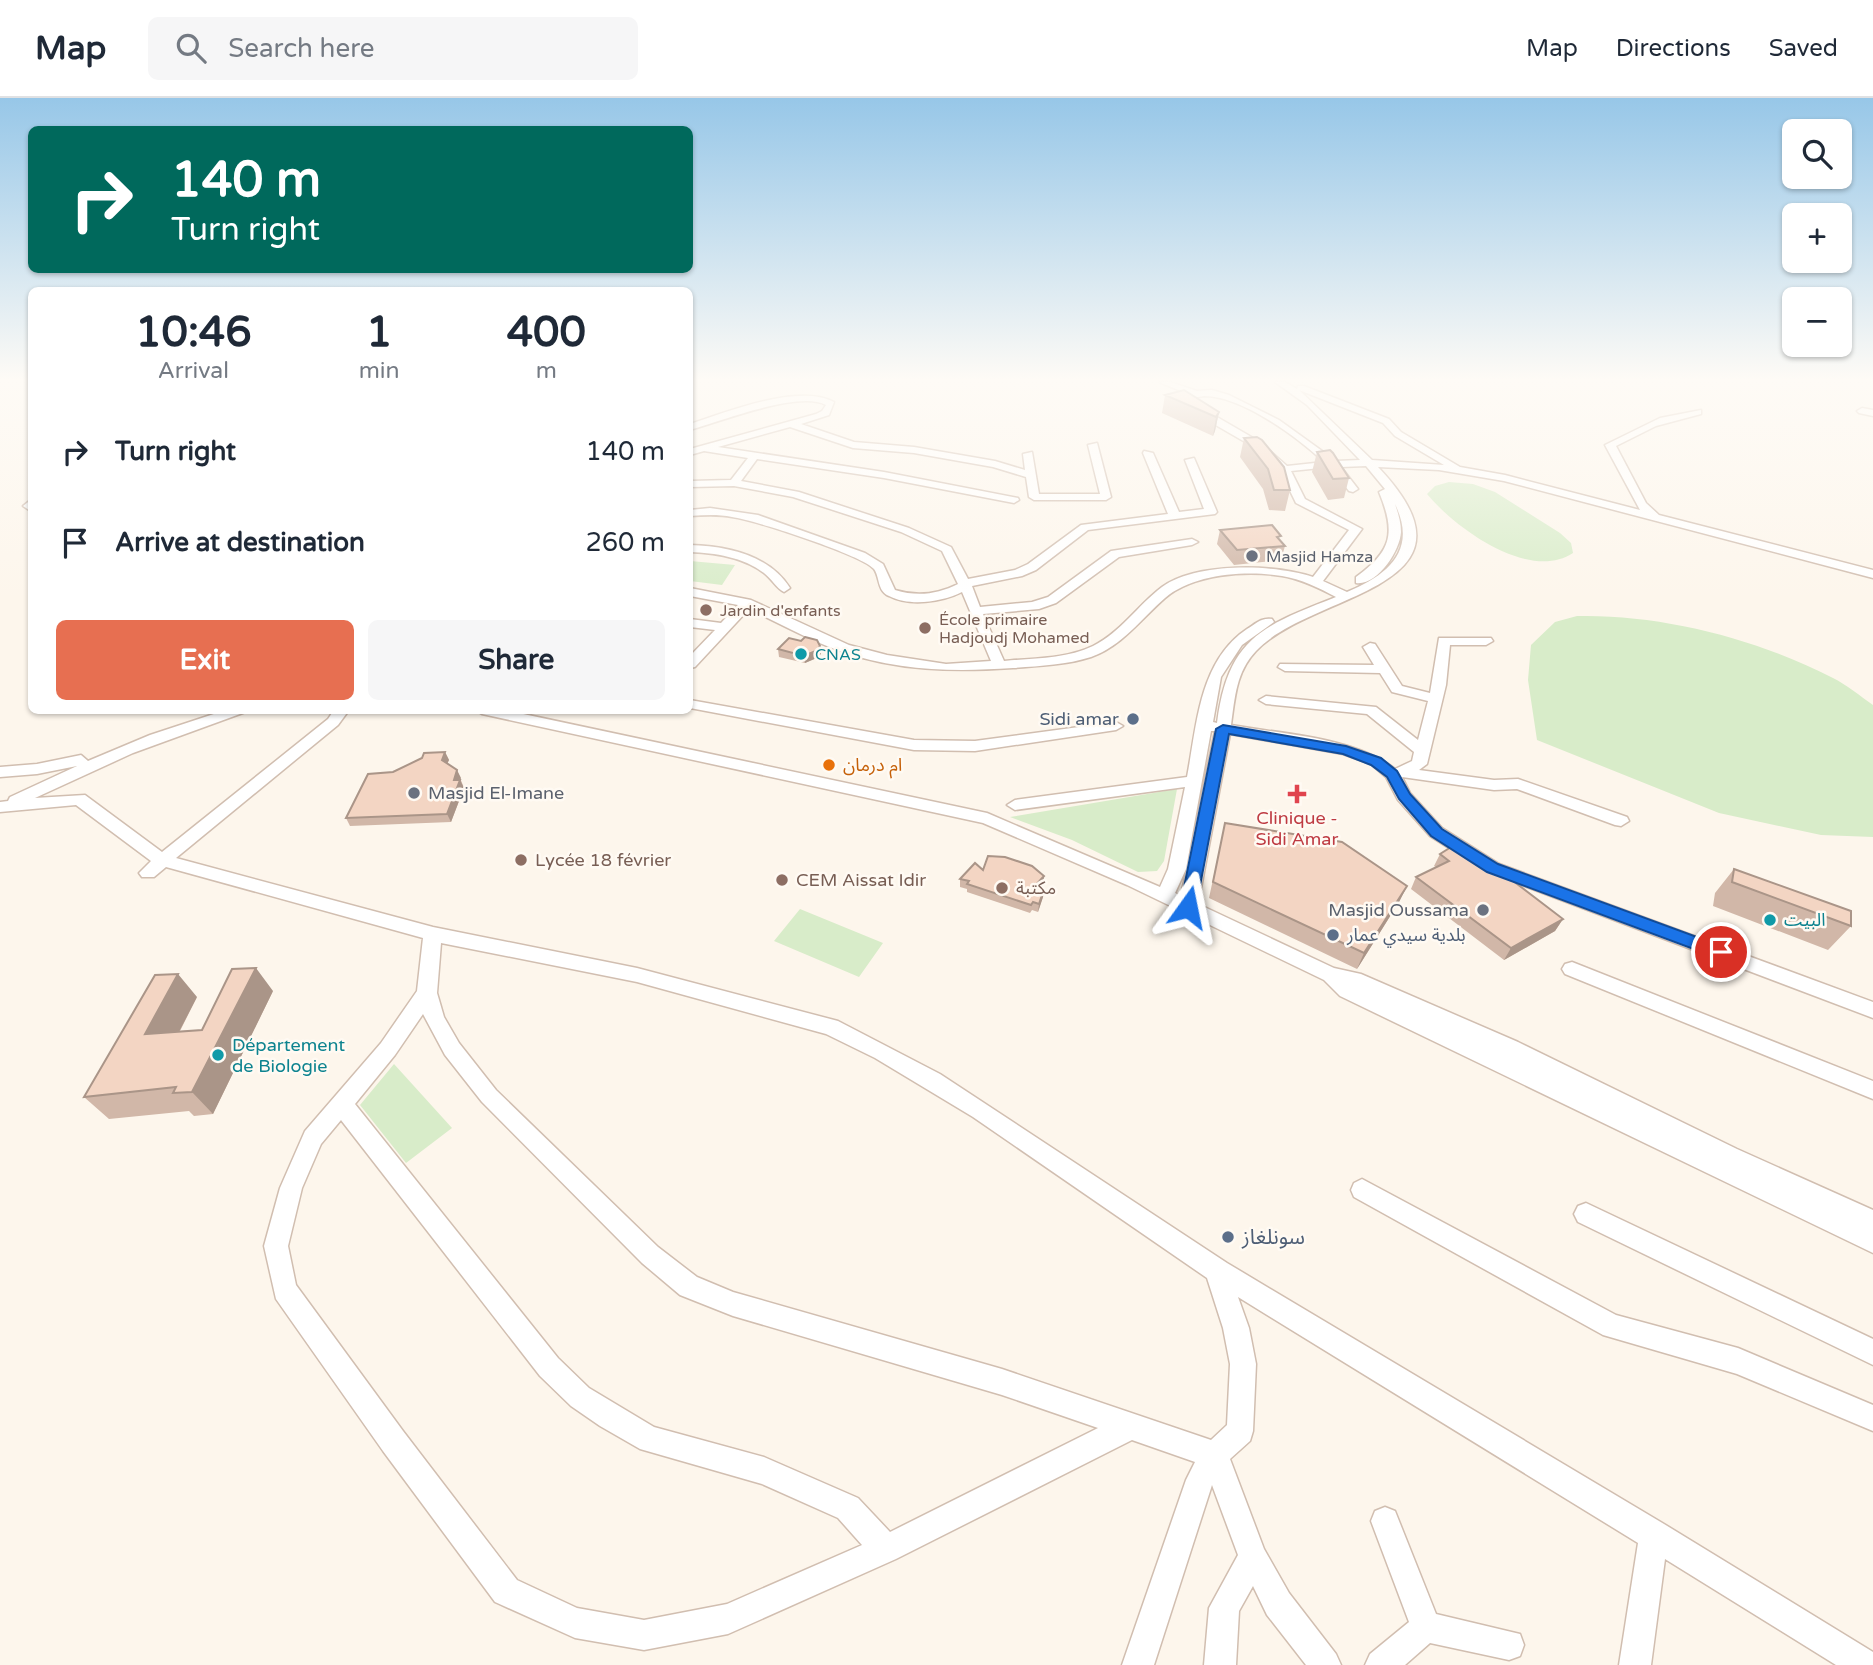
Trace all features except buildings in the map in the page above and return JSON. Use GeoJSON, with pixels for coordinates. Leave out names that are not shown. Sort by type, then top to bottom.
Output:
{"type":"FeatureCollection","features":[{"type":"Feature","properties":{"kind":"street"},"geometry":{"type":"LineString","coordinates":[[734,484],[755,455]]}},
{"type":"Feature","properties":{"kind":"street"},"geometry":{"type":"LineString","coordinates":[[762,455],[1014,500]]}},
{"type":"Feature","properties":{"kind":"street"},"geometry":{"type":"LineString","coordinates":[[944,455],[995,464],[1016,473],[1031,475]]}},
{"type":"Feature","properties":{"kind":"street"},"geometry":{"type":"LineString","coordinates":[[1028,455],[1034,497],[1106,497],[1096,455]]}},
{"type":"Feature","properties":{"kind":"street"},"geometry":{"type":"LineString","coordinates":[[1149,455],[1175,517]]}},
{"type":"Feature","properties":{"kind":"street"},"geometry":{"type":"LineString","coordinates":[[1263,455],[1276,465],[1292,494],[1300,501],[1356,529],[1316,581]]}},
{"type":"Feature","properties":{"kind":"street"},"geometry":{"type":"LineString","coordinates":[[1321,455],[1333,464],[1347,484]]}},
{"type":"Feature","properties":{"kind":"street"},"geometry":{"type":"LineString","coordinates":[[1188,907],[1230,683],[1235,670],[1262,638],[1341,594],[1383,561],[1393,545],[1397,531],[1395,516],[1384,492],[1365,463],[1356,455]]}},
{"type":"Feature","properties":{"kind":"street"},"geometry":{"type":"LineString","coordinates":[[1438,455],[1458,469]]}},
{"type":"Feature","properties":{"kind":"street"},"geometry":{"type":"LineString","coordinates":[[1616,455],[1641,505],[1657,519]]}},
{"type":"Feature","properties":{"kind":"street"},"geometry":{"type":"LineString","coordinates":[[693,513],[733,513],[861,556],[879,567],[886,587],[899,596],[944,596],[975,580],[1018,573],[1032,567],[1077,531],[1086,527],[1211,512],[1190,460]]}},
{"type":"Feature","properties":{"kind":"street"},"geometry":{"type":"LineString","coordinates":[[1276,465],[1365,463],[1458,469],[1505,478],[1873,574]]}},
{"type":"Feature","properties":{"kind":"street"},"geometry":{"type":"LineString","coordinates":[[693,484],[734,484],[795,494],[933,542],[947,550],[1000,665]]}},
{"type":"Feature","properties":{"kind":"street"},"geometry":{"type":"LineString","coordinates":[[974,611],[1043,603],[1052,600],[1115,554],[1192,542]]}},
{"type":"Feature","properties":{"kind":"street"},"geometry":{"type":"LineString","coordinates":[[693,549],[715,550],[760,565],[780,578],[784,588]]}},
{"type":"Feature","properties":{"kind":"street"},"geometry":{"type":"LineString","coordinates":[[693,593],[747,603],[844,648],[886,659],[946,668],[1076,656],[1099,649],[1169,588],[1201,577],[1270,569],[1316,581],[1341,594]]}},
{"type":"Feature","properties":{"kind":"street"},"geometry":{"type":"LineString","coordinates":[[1165,896],[1177,869],[1214,677],[1237,642],[1282,614],[1341,594]]}},
{"type":"Feature","properties":{"kind":"street"},"geometry":{"type":"LineString","coordinates":[[693,659],[747,603]]}},
{"type":"Feature","properties":{"kind":"street"},"geometry":{"type":"LineString","coordinates":[[693,623],[723,628]]}},
{"type":"Feature","properties":{"kind":"street"},"geometry":{"type":"LineString","coordinates":[[1398,773],[1419,764],[1435,698],[1444,641],[1486,641]]}},
{"type":"Feature","properties":{"kind":"street"},"geometry":{"type":"LineString","coordinates":[[1370,647],[1397,689],[1435,698]]}},
{"type":"Feature","properties":{"kind":"street"},"geometry":{"type":"LineString","coordinates":[[1284,667],[1384,669]]}},
{"type":"Feature","properties":{"kind":"street"},"geometry":{"type":"LineString","coordinates":[[1266,700],[1371,710],[1422,751]]}},
{"type":"Feature","properties":{"kind":"street"},"geometry":{"type":"LineString","coordinates":[[693,705],[914,746],[975,746],[1116,726]]}},
{"type":"Feature","properties":{"kind":"street"},"geometry":{"type":"LineString","coordinates":[[2,807],[129,747],[190,724],[229,714]]}},
{"type":"Feature","properties":{"kind":"street"},"geometry":{"type":"LineString","coordinates":[[155,866],[333,722],[339,714]]}},
{"type":"Feature","properties":{"kind":"street"},"geometry":{"type":"LineString","coordinates":[[501,714],[987,818],[1165,896],[1331,975],[1354,979],[1511,1048],[1729,1156],[1873,1222]]}},
{"type":"Feature","properties":{"kind":"street"},"geometry":{"type":"LineString","coordinates":[[1204,725],[1346,750],[1398,773],[1494,785],[1518,784],[1621,821]]}},
{"type":"Feature","properties":{"kind":"street"},"geometry":{"type":"LineString","coordinates":[[0,773],[55,766],[129,747]]}},
{"type":"Feature","properties":{"kind":"street"},"geometry":{"type":"LineString","coordinates":[[0,773],[11,779],[18,790],[16,796],[2,807]]}},
{"type":"Feature","properties":{"kind":"street"},"geometry":{"type":"LineString","coordinates":[[1398,773],[1404,796],[1436,832],[1493,868],[1873,1010]]}},
{"type":"Feature","properties":{"kind":"street"},"geometry":{"type":"LineString","coordinates":[[1015,805],[1194,780]]}},
{"type":"Feature","properties":{"kind":"street"},"geometry":{"type":"LineString","coordinates":[[2,807],[79,799],[155,866],[433,934],[637,975],[831,1027],[918,1071],[1216,1269],[1865,1665]]}},
{"type":"Feature","properties":{"kind":"street"},"geometry":{"type":"LineString","coordinates":[[433,934],[427,993],[434,1018],[452,1049],[489,1096],[650,1255],[689,1286],[733,1304],[1002,1382],[1214,1455],[1253,1557],[1279,1604],[1325,1665]]}},
{"type":"Feature","properties":{"kind":"street"},"geometry":{"type":"LineString","coordinates":[[1572,969],[1873,1090]]}},
{"type":"Feature","properties":{"kind":"street"},"geometry":{"type":"LineString","coordinates":[[1331,975],[1347,991],[1873,1242]]}},
{"type":"Feature","properties":{"kind":"street"},"geometry":{"type":"LineString","coordinates":[[427,993],[388,1049],[313,1138],[291,1188],[276,1246],[285,1290],[393,1441],[506,1591],[575,1623],[644,1635],[728,1619],[886,1549],[1133,1425]]}},
{"type":"Feature","properties":{"kind":"street"},"geometry":{"type":"LineString","coordinates":[[341,1103],[549,1367],[580,1397],[609,1417],[650,1439],[764,1471],[848,1507],[886,1549]]}},
{"type":"Feature","properties":{"kind":"street"},"geometry":{"type":"LineString","coordinates":[[1362,1190],[1612,1325],[1738,1361],[1873,1418]]}},
{"type":"Feature","properties":{"kind":"street"},"geometry":{"type":"LineString","coordinates":[[1586,1214],[1873,1352]]}},
{"type":"Feature","properties":{"kind":"street"},"geometry":{"type":"LineString","coordinates":[[1138,1665],[1200,1480],[1214,1455],[1240,1431],[1243,1364],[1236,1328],[1216,1269]]}},
{"type":"Feature","properties":{"kind":"street"},"geometry":{"type":"LineString","coordinates":[[1385,1521],[1426,1627]]}},
{"type":"Feature","properties":{"kind":"street"},"geometry":{"type":"LineString","coordinates":[[1635,1665],[1654,1534]]}},
{"type":"Feature","properties":{"kind":"street"},"geometry":{"type":"LineString","coordinates":[[1220,1665],[1224,1608],[1253,1557]]}},
{"type":"Feature","properties":{"kind":"street"},"geometry":{"type":"LineString","coordinates":[[1426,1627],[1509,1645]]}},
{"type":"Feature","properties":{"kind":"street"},"geometry":{"type":"LineString","coordinates":[[1381,1665],[1426,1627]]}},
{"type":"Feature","properties":{"kind":"green space"},"geometry":{"type":"Polygon","coordinates":[[[1449,482],[1473,484],[1495,492],[1560,533],[1571,543],[1573,553],[1555,560],[1536,561],[1494,547],[1455,522],[1427,494],[1435,486],[1449,482]]]}},
{"type":"Feature","properties":{"kind":"green space"},"geometry":{"type":"Polygon","coordinates":[[[693,561],[735,565],[722,585],[693,581],[693,561]]]}},
{"type":"Feature","properties":{"kind":"green space"},"geometry":{"type":"Polygon","coordinates":[[[1577,616],[1609,616],[1675,624],[1741,641],[1804,664],[1833,678],[1873,705],[1873,837],[1821,835],[1719,813],[1537,740],[1528,680],[1531,645],[1555,622],[1577,616]]]}},
{"type":"Feature","properties":{"kind":"green space"},"geometry":{"type":"Polygon","coordinates":[[[1177,789],[1164,861],[1157,871],[1138,872],[1072,840],[1010,817],[1177,789]]]}},
{"type":"Feature","properties":{"kind":"green space"},"geometry":{"type":"Polygon","coordinates":[[[800,909],[883,943],[859,977],[774,941],[800,909]]]}},
{"type":"Feature","properties":{"kind":"green space"},"geometry":{"type":"Polygon","coordinates":[[[394,1064],[452,1128],[406,1163],[360,1105],[394,1064]]]}},
{"type":"Feature","properties":{"kind":"place","name":"Masjid Hamza"},"geometry":{"type":"Point","coordinates":[1252,556]}},
{"type":"Feature","properties":{"kind":"place","name":"Jardin d'enfants"},"geometry":{"type":"Point","coordinates":[706,610]}},
{"type":"Feature","properties":{"kind":"place","name":"École primaire Hadjoudj Mohamed"},"geometry":{"type":"Point","coordinates":[925,628]}},
{"type":"Feature","properties":{"kind":"place","name":"CNAS"},"geometry":{"type":"Point","coordinates":[801,654]}},
{"type":"Feature","properties":{"kind":"place","name":"Sidi amar"},"geometry":{"type":"Point","coordinates":[1133,719]}},
{"type":"Feature","properties":{"kind":"place","name":"ام درمان"},"geometry":{"type":"Point","coordinates":[829,765]}},
{"type":"Feature","properties":{"kind":"place","name":"Masjid El-Imane"},"geometry":{"type":"Point","coordinates":[414,793]}},
{"type":"Feature","properties":{"kind":"place","name":"Clinique - Sidi Amar"},"geometry":{"type":"Point","coordinates":[1297,794]}},
{"type":"Feature","properties":{"kind":"place","name":"Lycée 18 février"},"geometry":{"type":"Point","coordinates":[521,860]}},
{"type":"Feature","properties":{"kind":"place","name":"CEM Aissat Idir"},"geometry":{"type":"Point","coordinates":[782,880]}},
{"type":"Feature","properties":{"kind":"place","name":"مكتبة"},"geometry":{"type":"Point","coordinates":[1002,888]}},
{"type":"Feature","properties":{"kind":"place","name":"Masjid Oussama"},"geometry":{"type":"Point","coordinates":[1483,910]}},
{"type":"Feature","properties":{"kind":"place","name":"البيت"},"geometry":{"type":"Point","coordinates":[1770,920]}},
{"type":"Feature","properties":{"kind":"place","name":"بلدية سيدي عمار"},"geometry":{"type":"Point","coordinates":[1333,935]}},
{"type":"Feature","properties":{"kind":"place","name":"Département de Biologie"},"geometry":{"type":"Point","coordinates":[218,1055]}},
{"type":"Feature","properties":{"kind":"place","name":"سونلغاز"},"geometry":{"type":"Point","coordinates":[1228,1237]}},
{"type":"Feature","properties":{"kind":"route"},"geometry":{"type":"LineString","coordinates":[[1188,907],[1223,729],[1346,750],[1376,761],[1392,774],[1413,808],[1436,832],[1458,849],[1493,868],[1721,952]]}}]}
